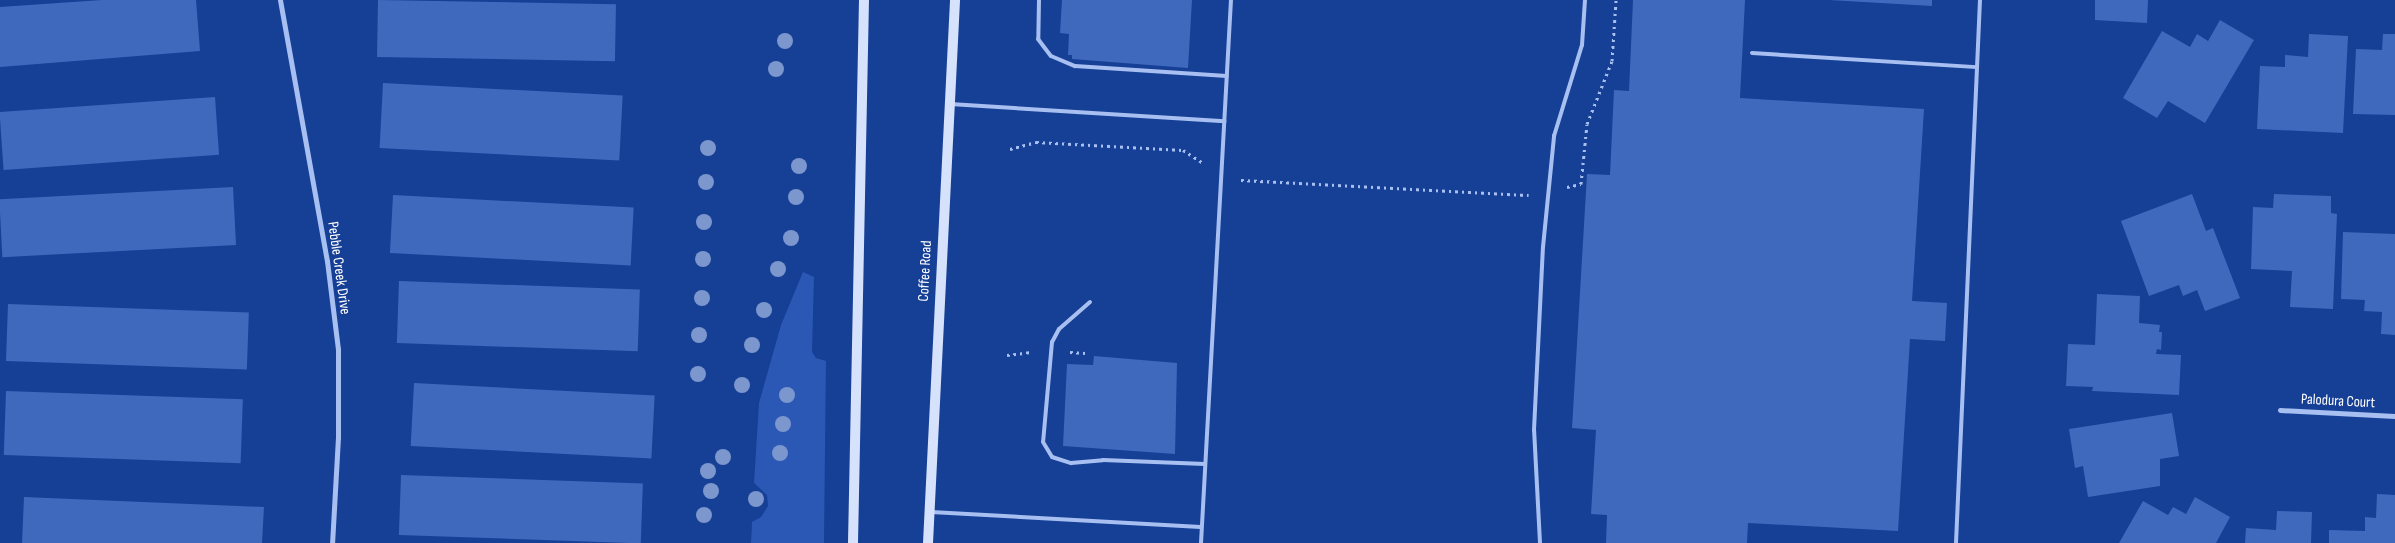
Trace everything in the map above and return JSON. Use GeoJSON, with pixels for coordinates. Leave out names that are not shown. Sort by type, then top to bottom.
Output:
{"type":"FeatureCollection","features":[{"type":"Feature","properties":{"kind":"main road"},"geometry":{"type":"LineString","coordinates":[[852,543],[864,0]]}},
{"type":"Feature","properties":{"kind":"main road","name":"Coffee Road"},"geometry":{"type":"LineString","coordinates":[[928,543],[948,103],[955,0]]}},
{"type":"Feature","properties":{"kind":"street","name":"Pebble Creek Drive"},"geometry":{"type":"LineString","coordinates":[[280,0],[327,261],[338,349],[338,437],[332,543]]}},
{"type":"Feature","properties":{"kind":"street","name":"Palodura Court"},"geometry":{"type":"LineString","coordinates":[[2280,410],[2395,416]]}},
{"type":"Feature","properties":{"kind":"lane"},"geometry":{"type":"LineString","coordinates":[[1039,0],[1038,39],[1051,56],[1075,66],[1227,76]]}},
{"type":"Feature","properties":{"kind":"lane"},"geometry":{"type":"LineString","coordinates":[[1201,543],[1231,0]]}},
{"type":"Feature","properties":{"kind":"lane"},"geometry":{"type":"LineString","coordinates":[[1540,543],[1534,430],[1548,191],[1554,136],[1582,45],[1585,0]]}},
{"type":"Feature","properties":{"kind":"lane"},"geometry":{"type":"LineString","coordinates":[[1956,543],[1980,0]]}},
{"type":"Feature","properties":{"kind":"lane"},"geometry":{"type":"LineString","coordinates":[[1752,53],[1977,67]]}},
{"type":"Feature","properties":{"kind":"lane"},"geometry":{"type":"LineString","coordinates":[[948,103],[1224,121]]}},
{"type":"Feature","properties":{"kind":"lane"},"geometry":{"type":"LineString","coordinates":[[1090,302],[1059,329],[1052,342],[1043,442],[1052,457],[1071,463],[1103,460],[1205,464]]}},
{"type":"Feature","properties":{"kind":"lane"},"geometry":{"type":"LineString","coordinates":[[929,512],[1201,527]]}},
{"type":"Feature","properties":{"kind":"path"},"geometry":{"type":"LineString","coordinates":[[1010,149],[1036,142],[1183,150],[1192,158],[1242,180],[1524,196],[1581,184],[1587,124],[1612,61],[1616,0]]}},
{"type":"Feature","properties":{"kind":"shaded area"},"geometry":{"type":"Polygon","coordinates":[[[803,272],[814,277],[812,352],[816,358],[826,361],[824,543],[751,543],[752,522],[761,517],[768,506],[767,495],[754,483],[759,403],[781,325],[803,272]]]}},
{"type":"Feature","properties":{"kind":"building"},"geometry":{"type":"Polygon","coordinates":[[[102,0],[196,0],[200,51],[0,67],[0,7],[102,0]]]}},
{"type":"Feature","properties":{"kind":"building"},"geometry":{"type":"Polygon","coordinates":[[[378,0],[616,4],[615,61],[377,57],[378,0]]]}},
{"type":"Feature","properties":{"kind":"building"},"geometry":{"type":"Polygon","coordinates":[[[1062,0],[1192,0],[1188,68],[1072,59],[1072,55],[1068,55],[1069,34],[1060,33],[1062,0]]]}},
{"type":"Feature","properties":{"kind":"building"},"geometry":{"type":"Polygon","coordinates":[[[1633,0],[1745,0],[1740,98],[1924,109],[1912,301],[1947,303],[1945,341],[1910,339],[1898,531],[1748,523],[1747,543],[1606,543],[1607,515],[1591,514],[1596,430],[1572,428],[1587,174],[1610,175],[1614,90],[1629,91],[1633,0]]]}},
{"type":"Feature","properties":{"kind":"building"},"geometry":{"type":"Polygon","coordinates":[[[1829,0],[1932,0],[1932,6],[1829,0]]]}},
{"type":"Feature","properties":{"kind":"building"},"geometry":{"type":"Polygon","coordinates":[[[2095,0],[2148,0],[2147,23],[2095,20],[2095,0]]]}},
{"type":"Feature","properties":{"kind":"building"},"geometry":{"type":"Polygon","coordinates":[[[2220,20],[2254,40],[2205,123],[2168,101],[2157,118],[2123,98],[2162,31],[2190,47],[2197,34],[2208,41],[2220,20]]]}},
{"type":"Feature","properties":{"kind":"building"},"geometry":{"type":"Polygon","coordinates":[[[2309,34],[2348,36],[2343,133],[2257,129],[2260,66],[2285,67],[2285,55],[2308,57],[2309,34]]]}},
{"type":"Feature","properties":{"kind":"building"},"geometry":{"type":"Polygon","coordinates":[[[2383,34],[2395,34],[2395,115],[2353,114],[2356,49],[2382,50],[2383,34]]]}},
{"type":"Feature","properties":{"kind":"building"},"geometry":{"type":"Polygon","coordinates":[[[383,83],[623,96],[619,160],[380,148],[383,83]]]}},
{"type":"Feature","properties":{"kind":"building"},"geometry":{"type":"Polygon","coordinates":[[[215,97],[219,155],[4,170],[0,112],[215,97]]]}},
{"type":"Feature","properties":{"kind":"building"},"geometry":{"type":"Polygon","coordinates":[[[233,187],[236,245],[2,257],[0,199],[233,187]]]}},
{"type":"Feature","properties":{"kind":"building"},"geometry":{"type":"Polygon","coordinates":[[[2192,194],[2206,231],[2213,228],[2240,298],[2205,311],[2197,290],[2183,296],[2179,285],[2149,296],[2121,221],[2192,194]]]}},
{"type":"Feature","properties":{"kind":"building"},"geometry":{"type":"Polygon","coordinates":[[[2274,194],[2331,196],[2331,213],[2337,214],[2333,309],[2290,307],[2292,271],[2251,269],[2253,207],[2273,208],[2274,194]]]}},
{"type":"Feature","properties":{"kind":"building"},"geometry":{"type":"Polygon","coordinates":[[[393,195],[634,208],[631,266],[390,253],[393,195]]]}},
{"type":"Feature","properties":{"kind":"building"},"geometry":{"type":"Polygon","coordinates":[[[2343,232],[2395,234],[2395,335],[2381,334],[2382,312],[2364,311],[2365,300],[2341,299],[2343,232]]]}},
{"type":"Feature","properties":{"kind":"building"},"geometry":{"type":"Polygon","coordinates":[[[399,281],[640,289],[638,351],[397,343],[399,281]]]}},
{"type":"Feature","properties":{"kind":"building"},"geometry":{"type":"Polygon","coordinates":[[[2097,294],[2140,296],[2139,323],[2160,325],[2159,332],[2162,332],[2161,350],[2157,349],[2156,354],[2181,355],[2179,395],[2092,391],[2093,387],[2066,386],[2068,344],[2095,345],[2097,294]]]}},
{"type":"Feature","properties":{"kind":"building"},"geometry":{"type":"Polygon","coordinates":[[[8,304],[249,312],[247,369],[6,361],[8,304]]]}},
{"type":"Feature","properties":{"kind":"building"},"geometry":{"type":"Polygon","coordinates":[[[1094,356],[1177,363],[1175,454],[1063,446],[1067,364],[1093,365],[1094,356]]]}},
{"type":"Feature","properties":{"kind":"building"},"geometry":{"type":"Polygon","coordinates":[[[414,383],[655,396],[651,459],[411,446],[414,383]]]}},
{"type":"Feature","properties":{"kind":"building"},"geometry":{"type":"Polygon","coordinates":[[[6,391],[243,399],[241,463],[4,455],[6,391]]]}},
{"type":"Feature","properties":{"kind":"building"},"geometry":{"type":"Polygon","coordinates":[[[2172,413],[2179,456],[2160,459],[2160,486],[2088,497],[2083,466],[2075,468],[2069,429],[2172,413]]]}},
{"type":"Feature","properties":{"kind":"building"},"geometry":{"type":"Polygon","coordinates":[[[401,475],[643,483],[641,543],[399,535],[401,475]]]}},
{"type":"Feature","properties":{"kind":"building"},"geometry":{"type":"Polygon","coordinates":[[[2377,494],[2395,495],[2395,543],[2329,543],[2329,530],[2365,531],[2365,517],[2376,518],[2377,494]]]}},
{"type":"Feature","properties":{"kind":"building"},"geometry":{"type":"Polygon","coordinates":[[[24,497],[264,507],[262,543],[22,543],[24,497]]]}},
{"type":"Feature","properties":{"kind":"building"},"geometry":{"type":"Polygon","coordinates":[[[2195,497],[2230,517],[2216,543],[2119,543],[2143,501],[2168,515],[2173,507],[2186,514],[2195,497]]]}},
{"type":"Feature","properties":{"kind":"building"},"geometry":{"type":"Polygon","coordinates":[[[2277,511],[2312,512],[2311,543],[2245,543],[2246,528],[2276,530],[2277,511]]]}}]}
